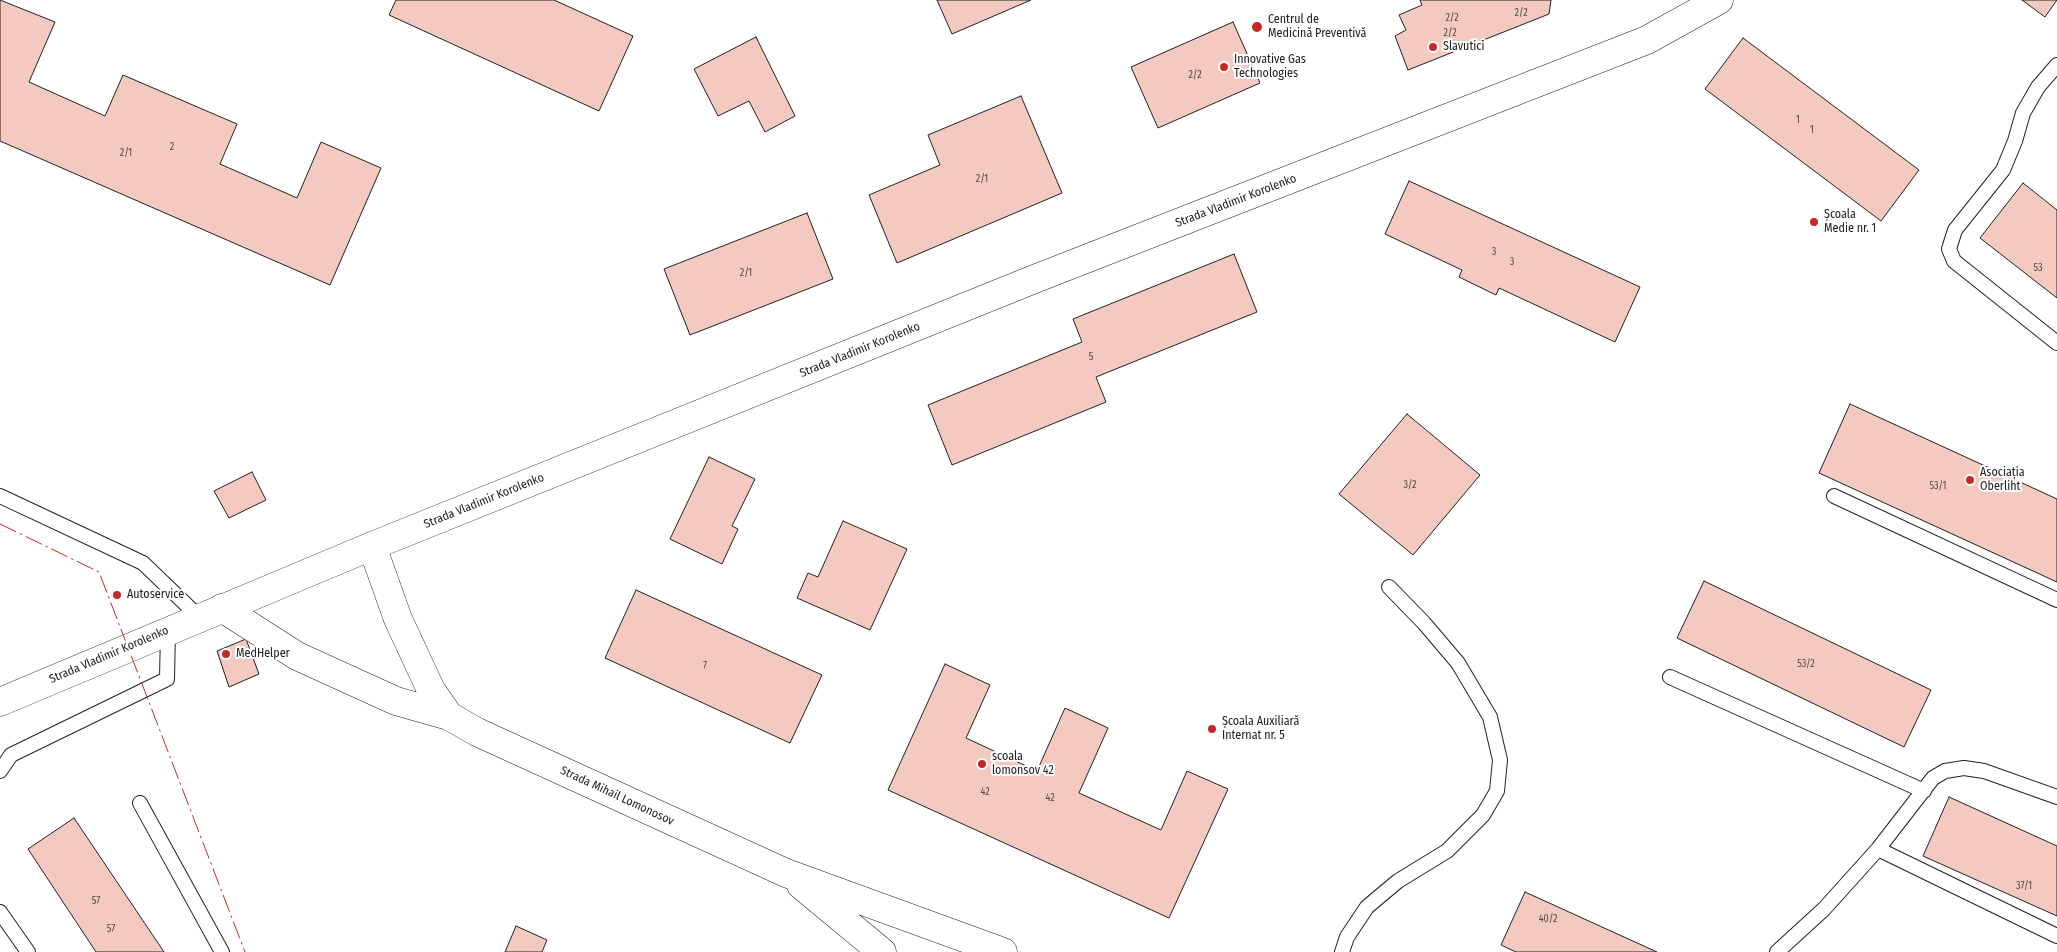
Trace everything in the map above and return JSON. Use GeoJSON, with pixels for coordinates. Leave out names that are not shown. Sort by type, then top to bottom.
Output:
{"type":"FeatureCollection","features":[{"type":"Feature","properties":{"kind":"main road","name":"Strada Vladimir Korolenko"},"geometry":{"type":"LineString","coordinates":[[0,702],[372,546],[1037,278],[1647,40],[1720,0]]}},
{"type":"Feature","properties":{"kind":"main road","name":"Strada Mihail Lomonosov"},"geometry":{"type":"LineString","coordinates":[[372,546],[398,619],[431,690],[449,716]]}},
{"type":"Feature","properties":{"kind":"main road","name":"Strada Mihail Lomonosov"},"geometry":{"type":"LineString","coordinates":[[211,612],[297,656],[396,701],[449,716],[477,732],[786,873],[1003,952]]}},
{"type":"Feature","properties":{"kind":"main road","name":"Strada Mihail Lomonosov"},"geometry":{"type":"LineString","coordinates":[[786,873],[882,952]]}},
{"type":"Feature","properties":{"kind":"lane"},"geometry":{"type":"LineString","coordinates":[[2057,65],[2038,87],[2023,113],[2015,141],[2003,170],[1955,230],[1950,249],[1954,261],[2057,343]]}},
{"type":"Feature","properties":{"kind":"lane"},"geometry":{"type":"LineString","coordinates":[[0,496],[143,563],[211,612]]}},
{"type":"Feature","properties":{"kind":"lane"},"geometry":{"type":"LineString","coordinates":[[1834,496],[2057,600]]}},
{"type":"Feature","properties":{"kind":"lane"},"geometry":{"type":"LineString","coordinates":[[1342,952],[1347,936],[1367,907],[1398,881],[1447,851],[1483,815],[1497,791],[1500,760],[1490,717],[1458,663],[1424,623],[1389,587]]}},
{"type":"Feature","properties":{"kind":"lane"},"geometry":{"type":"LineString","coordinates":[[0,771],[11,755],[167,678],[168,630]]}},
{"type":"Feature","properties":{"kind":"lane"},"geometry":{"type":"LineString","coordinates":[[1670,677],[1924,791]]}},
{"type":"Feature","properties":{"kind":"lane"},"geometry":{"type":"LineString","coordinates":[[1777,952],[1824,909],[1878,849],[1934,778],[1945,771],[1964,768],[1984,771],[2057,796]]}},
{"type":"Feature","properties":{"kind":"lane"},"geometry":{"type":"LineString","coordinates":[[140,803],[222,952]]}},
{"type":"Feature","properties":{"kind":"lane"},"geometry":{"type":"LineString","coordinates":[[1878,849],[2057,936]]}},
{"type":"Feature","properties":{"kind":"lane"},"geometry":{"type":"LineString","coordinates":[[0,912],[28,952]]}},
{"type":"Feature","properties":{"kind":"building"},"geometry":{"type":"Polygon","coordinates":[[[0,0],[55,22],[29,82],[105,116],[123,75],[237,124],[220,164],[297,198],[321,142],[381,168],[330,285],[0,141],[0,0]]]}},
{"type":"Feature","properties":{"kind":"building"},"geometry":{"type":"Polygon","coordinates":[[[396,0],[554,0],[633,36],[599,111],[389,15],[396,0]]]}},
{"type":"Feature","properties":{"kind":"building"},"geometry":{"type":"Polygon","coordinates":[[[937,0],[1031,0],[952,34],[937,0]]]}},
{"type":"Feature","properties":{"kind":"building"},"geometry":{"type":"Polygon","coordinates":[[[1420,0],[1551,0],[1549,14],[1408,70],[1395,36],[1406,30],[1399,15],[1422,5],[1420,0]]]}},
{"type":"Feature","properties":{"kind":"building"},"geometry":{"type":"Polygon","coordinates":[[[2022,0],[2057,0],[2045,17],[2022,0]]]}},
{"type":"Feature","properties":{"kind":"building"},"geometry":{"type":"Polygon","coordinates":[[[1233,22],[1260,83],[1158,128],[1131,67],[1233,22]]]}},
{"type":"Feature","properties":{"kind":"building"},"geometry":{"type":"Polygon","coordinates":[[[756,37],[795,116],[765,132],[749,101],[718,116],[694,69],[756,37]]]}},
{"type":"Feature","properties":{"kind":"building"},"geometry":{"type":"Polygon","coordinates":[[[1743,38],[1919,170],[1881,221],[1705,89],[1743,38]]]}},
{"type":"Feature","properties":{"kind":"building"},"geometry":{"type":"Polygon","coordinates":[[[1021,96],[1062,193],[897,263],[869,195],[940,165],[928,135],[1021,96]]]}},
{"type":"Feature","properties":{"kind":"building"},"geometry":{"type":"Polygon","coordinates":[[[1409,181],[1640,287],[1615,342],[1499,288],[1496,295],[1459,277],[1462,270],[1385,234],[1409,181]]]}},
{"type":"Feature","properties":{"kind":"building"},"geometry":{"type":"Polygon","coordinates":[[[2023,183],[2057,210],[2057,298],[1980,238],[2023,183]]]}},
{"type":"Feature","properties":{"kind":"building"},"geometry":{"type":"Polygon","coordinates":[[[807,213],[833,279],[690,335],[664,269],[807,213]]]}},
{"type":"Feature","properties":{"kind":"building"},"geometry":{"type":"Polygon","coordinates":[[[1234,254],[1257,312],[1096,377],[1106,402],[952,465],[928,405],[1082,342],[1073,319],[1234,254]]]}},
{"type":"Feature","properties":{"kind":"building"},"geometry":{"type":"Polygon","coordinates":[[[1850,404],[2057,499],[2057,582],[1819,473],[1850,404]]]}},
{"type":"Feature","properties":{"kind":"building"},"geometry":{"type":"Polygon","coordinates":[[[1407,414],[1480,475],[1413,555],[1339,494],[1407,414]]]}},
{"type":"Feature","properties":{"kind":"building"},"geometry":{"type":"Polygon","coordinates":[[[709,457],[755,479],[732,526],[738,529],[722,564],[670,539],[709,457]]]}},
{"type":"Feature","properties":{"kind":"building"},"geometry":{"type":"Polygon","coordinates":[[[252,472],[266,500],[229,518],[214,491],[252,472]]]}},
{"type":"Feature","properties":{"kind":"building"},"geometry":{"type":"Polygon","coordinates":[[[843,521],[907,549],[870,630],[797,598],[808,573],[818,577],[843,521]]]}},
{"type":"Feature","properties":{"kind":"building"},"geometry":{"type":"Polygon","coordinates":[[[1704,581],[1931,690],[1904,747],[1677,638],[1704,581]]]}},
{"type":"Feature","properties":{"kind":"building"},"geometry":{"type":"Polygon","coordinates":[[[636,590],[822,675],[790,743],[605,658],[636,590]]]}},
{"type":"Feature","properties":{"kind":"building"},"geometry":{"type":"Polygon","coordinates":[[[246,639],[259,674],[229,687],[217,651],[246,639]]]}},
{"type":"Feature","properties":{"kind":"building"},"geometry":{"type":"Polygon","coordinates":[[[945,664],[990,685],[966,738],[1037,771],[1065,708],[1108,728],[1079,793],[1161,830],[1187,771],[1228,789],[1169,918],[888,790],[945,664]]]}},
{"type":"Feature","properties":{"kind":"building"},"geometry":{"type":"Polygon","coordinates":[[[1949,797],[2057,846],[2057,916],[1923,856],[1949,797]]]}},
{"type":"Feature","properties":{"kind":"building"},"geometry":{"type":"Polygon","coordinates":[[[74,818],[164,952],[96,952],[28,849],[74,818]]]}},
{"type":"Feature","properties":{"kind":"building"},"geometry":{"type":"Polygon","coordinates":[[[1525,892],[1657,952],[1516,952],[1501,945],[1525,892]]]}},
{"type":"Feature","properties":{"kind":"building"},"geometry":{"type":"Polygon","coordinates":[[[516,926],[547,940],[542,952],[505,952],[516,926]]]}},
{"type":"Feature","properties":{"kind":"power"},"geometry":{"type":"LineString","coordinates":[[0,524],[99,572],[245,952]]}},
{"type":"Feature","properties":{"kind":"place","name":"Centrul de Medicină Preventivă"},"geometry":{"type":"Point","coordinates":[1257,27]}},
{"type":"Feature","properties":{"kind":"place","name":"Slavutici"},"geometry":{"type":"Point","coordinates":[1433,47]}},
{"type":"Feature","properties":{"kind":"place","name":"Innovative Gas Technologies"},"geometry":{"type":"Point","coordinates":[1224,67]}},
{"type":"Feature","properties":{"kind":"place","name":"Școala Medie nr. 1"},"geometry":{"type":"Point","coordinates":[1814,222]}},
{"type":"Feature","properties":{"kind":"place","name":"Asociația Oberliht"},"geometry":{"type":"Point","coordinates":[1970,480]}},
{"type":"Feature","properties":{"kind":"place","name":"Autoservice"},"geometry":{"type":"Point","coordinates":[117,595]}},
{"type":"Feature","properties":{"kind":"place","name":"MedHelper"},"geometry":{"type":"Point","coordinates":[226,654]}},
{"type":"Feature","properties":{"kind":"place","name":"Școala Auxiliară Internat nr. 5"},"geometry":{"type":"Point","coordinates":[1212,729]}},
{"type":"Feature","properties":{"kind":"place","name":"scoala lomonsov 42"},"geometry":{"type":"Point","coordinates":[982,764]}}]}
